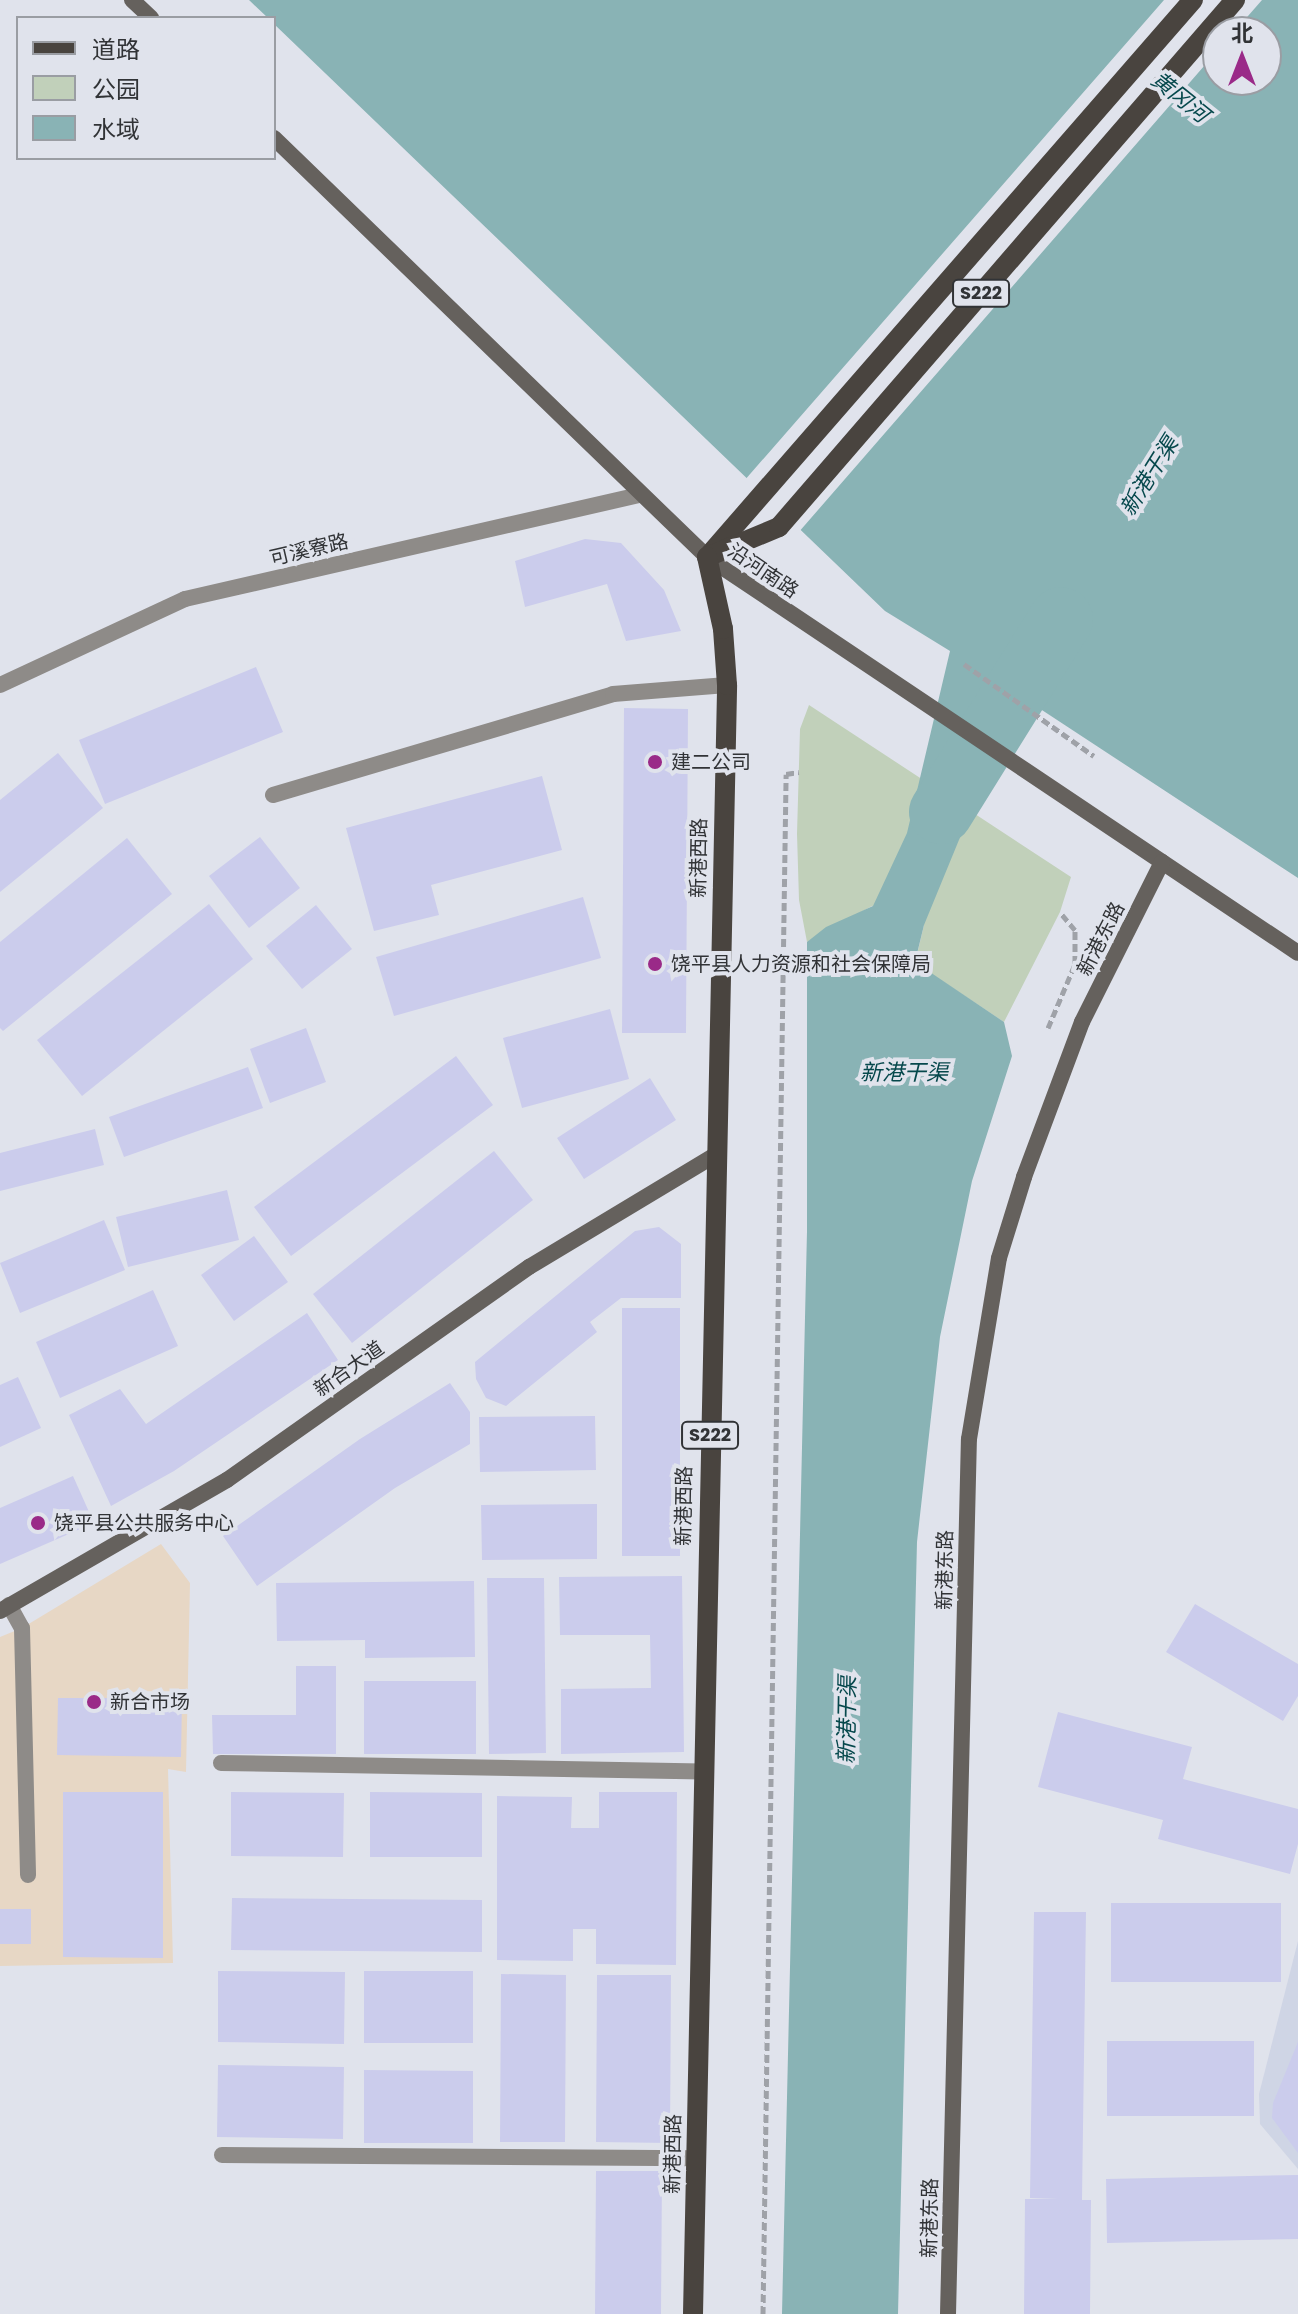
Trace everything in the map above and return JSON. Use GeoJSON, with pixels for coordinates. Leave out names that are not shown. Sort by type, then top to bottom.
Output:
{"type":"FeatureCollection","features":[{"type":"Feature","properties":{"kind":"main road"},"geometry":{"type":"LineString","coordinates":[[132,0],[149,16]]}},
{"type":"Feature","properties":{"kind":"main road","name":"S222"},"geometry":{"type":"LineString","coordinates":[[707,557],[1193,0]]}},
{"type":"Feature","properties":{"kind":"main road","name":"S222"},"geometry":{"type":"LineString","coordinates":[[707,557],[779,527],[1235,0]]}},
{"type":"Feature","properties":{"kind":"main road","name":"沿河南路"},"geometry":{"type":"LineString","coordinates":[[276,140],[707,557],[1298,953]]}},
{"type":"Feature","properties":{"kind":"main road","name":"新港西路"},"geometry":{"type":"LineString","coordinates":[[693,2314],[727,685],[723,629],[707,557]]}},
{"type":"Feature","properties":{"kind":"main road","name":"新港东路"},"geometry":{"type":"LineString","coordinates":[[948,2314],[971,1425],[999,1258],[1038,1138],[1082,1022],[1162,862]]}},
{"type":"Feature","properties":{"kind":"main road","name":"新合大道"},"geometry":{"type":"LineString","coordinates":[[5,1608],[227,1480],[529,1267],[717,1154]]}},
{"type":"Feature","properties":{"kind":"street","name":"可溪寮路"},"geometry":{"type":"LineString","coordinates":[[0,685],[185,599],[640,495]]}},
{"type":"Feature","properties":{"kind":"street"},"geometry":{"type":"LineString","coordinates":[[273,795],[613,694],[727,685]]}},
{"type":"Feature","properties":{"kind":"street"},"geometry":{"type":"LineString","coordinates":[[5,1608],[22,1628],[28,1875]]}},
{"type":"Feature","properties":{"kind":"street"},"geometry":{"type":"LineString","coordinates":[[221,1763],[702,1771]]}},
{"type":"Feature","properties":{"kind":"street"},"geometry":{"type":"LineString","coordinates":[[222,2155],[697,2158]]}},
{"type":"Feature","properties":{"kind":"path"},"geometry":{"type":"LineString","coordinates":[[964,664],[1094,756]]}},
{"type":"Feature","properties":{"kind":"path"},"geometry":{"type":"LineString","coordinates":[[763,2314],[786,774],[799,772]]}},
{"type":"Feature","properties":{"kind":"shaded area","name":"新合市场"},"geometry":{"type":"Polygon","coordinates":[[[161,1544],[190,1583],[186,1772],[168,1769],[173,1963],[0,1966],[0,1637],[22,1628],[161,1544]]]}},
{"type":"Feature","properties":{"kind":"shaded area"},"geometry":{"type":"Polygon","coordinates":[[[1298,1941],[1298,2169],[1260,2124],[1259,2094],[1298,1941]]]}},
{"type":"Feature","properties":{"kind":"green space"},"geometry":{"type":"Polygon","coordinates":[[[809,705],[1071,877],[1060,912],[1004,1022],[915,963],[924,925],[872,906],[807,942],[799,900],[797,834],[800,729],[809,705]]]}},
{"type":"Feature","properties":{"kind":"water","name":"黄冈河"},"geometry":{"type":"Polygon","coordinates":[[[249,0],[1298,0],[1298,878],[996,680],[961,835],[924,925],[915,962],[1004,1022],[1012,1056],[972,1181],[940,1337],[917,1542],[898,2314],[782,2314],[807,1231],[807,942],[826,927],[873,906],[907,833],[950,651],[885,611],[276,26],[276,16],[266,16],[249,0]]]}},
{"type":"Feature","properties":{"kind":"pier"},"geometry":{"type":"Polygon","coordinates":[[[1164,0],[1262,0],[1248,16],[1202,16],[1202,68],[798,533],[744,481],[1164,0]]]}},
{"type":"Feature","properties":{"kind":"building"},"geometry":{"type":"Polygon","coordinates":[[[585,539],[621,543],[664,590],[681,631],[626,641],[607,584],[525,607],[515,561],[585,539]]]}},
{"type":"Feature","properties":{"kind":"building"},"geometry":{"type":"Polygon","coordinates":[[[256,667],[283,732],[105,804],[79,740],[256,667]]]}},
{"type":"Feature","properties":{"kind":"building"},"geometry":{"type":"Polygon","coordinates":[[[624,708],[688,709],[686,1033],[622,1033],[624,708]]]}},
{"type":"Feature","properties":{"kind":"building"},"geometry":{"type":"Polygon","coordinates":[[[58,753],[103,808],[0,892],[0,800],[58,753]]]}},
{"type":"Feature","properties":{"kind":"building"},"geometry":{"type":"Polygon","coordinates":[[[542,776],[562,850],[431,885],[439,915],[374,931],[346,828],[542,776]]]}},
{"type":"Feature","properties":{"kind":"building"},"geometry":{"type":"Polygon","coordinates":[[[260,837],[300,888],[249,928],[209,876],[260,837]]]}},
{"type":"Feature","properties":{"kind":"building"},"geometry":{"type":"Polygon","coordinates":[[[127,838],[172,894],[3,1031],[0,1028],[0,942],[127,838]]]}},
{"type":"Feature","properties":{"kind":"building"},"geometry":{"type":"Polygon","coordinates":[[[583,897],[601,958],[394,1016],[376,957],[583,897]]]}},
{"type":"Feature","properties":{"kind":"building"},"geometry":{"type":"Polygon","coordinates":[[[209,904],[253,959],[82,1096],[37,1040],[209,904]]]}},
{"type":"Feature","properties":{"kind":"building"},"geometry":{"type":"Polygon","coordinates":[[[316,905],[352,949],[302,989],[266,946],[316,905]]]}},
{"type":"Feature","properties":{"kind":"building"},"geometry":{"type":"Polygon","coordinates":[[[610,1009],[629,1079],[522,1108],[503,1038],[610,1009]]]}},
{"type":"Feature","properties":{"kind":"building"},"geometry":{"type":"Polygon","coordinates":[[[306,1028],[326,1082],[270,1103],[250,1049],[306,1028]]]}},
{"type":"Feature","properties":{"kind":"building"},"geometry":{"type":"Polygon","coordinates":[[[456,1056],[493,1105],[291,1256],[254,1207],[456,1056]]]}},
{"type":"Feature","properties":{"kind":"building"},"geometry":{"type":"Polygon","coordinates":[[[248,1067],[263,1108],[124,1157],[109,1117],[248,1067]]]}},
{"type":"Feature","properties":{"kind":"building"},"geometry":{"type":"Polygon","coordinates":[[[650,1078],[676,1120],[584,1179],[557,1138],[650,1078]]]}},
{"type":"Feature","properties":{"kind":"building"},"geometry":{"type":"Polygon","coordinates":[[[95,1129],[104,1165],[0,1191],[0,1153],[95,1129]]]}},
{"type":"Feature","properties":{"kind":"building"},"geometry":{"type":"Polygon","coordinates":[[[494,1151],[533,1200],[352,1343],[313,1294],[494,1151]]]}},
{"type":"Feature","properties":{"kind":"building"},"geometry":{"type":"Polygon","coordinates":[[[227,1190],[239,1240],[128,1267],[116,1217],[227,1190]]]}},
{"type":"Feature","properties":{"kind":"building"},"geometry":{"type":"Polygon","coordinates":[[[104,1220],[125,1270],[20,1313],[0,1263],[104,1220]]]}},
{"type":"Feature","properties":{"kind":"building"},"geometry":{"type":"Polygon","coordinates":[[[659,1227],[681,1244],[681,1298],[621,1298],[590,1322],[597,1332],[506,1406],[486,1398],[476,1379],[475,1362],[635,1231],[659,1227]]]}},
{"type":"Feature","properties":{"kind":"building"},"geometry":{"type":"Polygon","coordinates":[[[254,1236],[288,1282],[234,1321],[201,1275],[254,1236]]]}},
{"type":"Feature","properties":{"kind":"building"},"geometry":{"type":"Polygon","coordinates":[[[153,1290],[178,1346],[60,1398],[36,1342],[153,1290]]]}},
{"type":"Feature","properties":{"kind":"building"},"geometry":{"type":"Polygon","coordinates":[[[622,1308],[680,1308],[680,1556],[622,1556],[622,1308]]]}},
{"type":"Feature","properties":{"kind":"building"},"geometry":{"type":"Polygon","coordinates":[[[307,1313],[338,1360],[174,1471],[111,1506],[69,1415],[120,1389],[146,1424],[307,1313]]]}},
{"type":"Feature","properties":{"kind":"building"},"geometry":{"type":"Polygon","coordinates":[[[18,1377],[41,1428],[0,1447],[0,1385],[18,1377]]]}},
{"type":"Feature","properties":{"kind":"building"},"geometry":{"type":"Polygon","coordinates":[[[450,1383],[470,1412],[470,1444],[395,1488],[257,1586],[223,1536],[360,1439],[450,1383]]]}},
{"type":"Feature","properties":{"kind":"building"},"geometry":{"type":"Polygon","coordinates":[[[595,1416],[596,1470],[480,1472],[479,1417],[595,1416]]]}},
{"type":"Feature","properties":{"kind":"building"},"geometry":{"type":"Polygon","coordinates":[[[73,1476],[94,1523],[0,1564],[0,1508],[73,1476]]]}},
{"type":"Feature","properties":{"kind":"building"},"geometry":{"type":"Polygon","coordinates":[[[597,1504],[597,1559],[482,1560],[481,1505],[597,1504]]]}},
{"type":"Feature","properties":{"kind":"building"},"geometry":{"type":"Polygon","coordinates":[[[682,1576],[684,1752],[561,1754],[561,1689],[651,1688],[650,1635],[560,1635],[559,1577],[682,1576]]]}},
{"type":"Feature","properties":{"kind":"building"},"geometry":{"type":"Polygon","coordinates":[[[487,1578],[544,1578],[546,1753],[489,1754],[487,1578]]]}},
{"type":"Feature","properties":{"kind":"building"},"geometry":{"type":"Polygon","coordinates":[[[474,1581],[475,1657],[365,1658],[365,1640],[277,1641],[276,1583],[474,1581]]]}},
{"type":"Feature","properties":{"kind":"building"},"geometry":{"type":"Polygon","coordinates":[[[1195,1604],[1298,1664],[1298,1696],[1283,1721],[1166,1652],[1195,1604]]]}},
{"type":"Feature","properties":{"kind":"building"},"geometry":{"type":"Polygon","coordinates":[[[296,1666],[336,1666],[336,1754],[213,1754],[212,1715],[296,1715],[296,1666]]]}},
{"type":"Feature","properties":{"kind":"building"},"geometry":{"type":"Polygon","coordinates":[[[364,1681],[476,1681],[476,1754],[364,1754],[364,1681]]]}},
{"type":"Feature","properties":{"kind":"building"},"geometry":{"type":"Polygon","coordinates":[[[58,1698],[182,1698],[181,1757],[57,1755],[58,1698]]]}},
{"type":"Feature","properties":{"kind":"building"},"geometry":{"type":"Polygon","coordinates":[[[1058,1712],[1192,1747],[1183,1779],[1298,1809],[1298,1844],[1290,1874],[1158,1839],[1163,1820],[1038,1787],[1058,1712]]]}},
{"type":"Feature","properties":{"kind":"building"},"geometry":{"type":"Polygon","coordinates":[[[63,1792],[163,1792],[163,1958],[63,1957],[63,1792]]]}},
{"type":"Feature","properties":{"kind":"building"},"geometry":{"type":"Polygon","coordinates":[[[231,1792],[344,1793],[343,1857],[231,1856],[231,1792]]]}},
{"type":"Feature","properties":{"kind":"building"},"geometry":{"type":"Polygon","coordinates":[[[370,1792],[482,1793],[482,1857],[370,1857],[370,1792]]]}},
{"type":"Feature","properties":{"kind":"building"},"geometry":{"type":"Polygon","coordinates":[[[599,1792],[677,1792],[676,1965],[596,1964],[596,1929],[573,1929],[573,1961],[497,1960],[497,1796],[572,1797],[571,1828],[599,1828],[599,1792]]]}},
{"type":"Feature","properties":{"kind":"building"},"geometry":{"type":"Polygon","coordinates":[[[232,1898],[482,1900],[482,1952],[231,1950],[232,1898]]]}},
{"type":"Feature","properties":{"kind":"building"},"geometry":{"type":"Polygon","coordinates":[[[1111,1903],[1281,1903],[1281,1982],[1111,1982],[1111,1903]]]}},
{"type":"Feature","properties":{"kind":"building"},"geometry":{"type":"Polygon","coordinates":[[[0,1909],[31,1909],[31,1944],[0,1944],[0,1909]]]}},
{"type":"Feature","properties":{"kind":"building"},"geometry":{"type":"Polygon","coordinates":[[[1034,1912],[1086,1912],[1082,2200],[1091,2200],[1090,2314],[1024,2314],[1025,2199],[1058,2199],[1030,2198],[1034,1912]]]}},
{"type":"Feature","properties":{"kind":"building"},"geometry":{"type":"Polygon","coordinates":[[[218,1971],[345,1972],[344,2044],[218,2042],[218,1971]]]}},
{"type":"Feature","properties":{"kind":"building"},"geometry":{"type":"Polygon","coordinates":[[[364,1971],[473,1971],[473,2043],[364,2043],[364,1971]]]}},
{"type":"Feature","properties":{"kind":"building"},"geometry":{"type":"Polygon","coordinates":[[[501,1974],[566,1975],[565,2142],[500,2142],[501,1974]]]}},
{"type":"Feature","properties":{"kind":"building"},"geometry":{"type":"Polygon","coordinates":[[[597,1975],[671,1975],[670,2143],[596,2142],[597,1975]]]}},
{"type":"Feature","properties":{"kind":"building"},"geometry":{"type":"Polygon","coordinates":[[[1107,2041],[1254,2041],[1254,2116],[1107,2116],[1107,2041]]]}},
{"type":"Feature","properties":{"kind":"building"},"geometry":{"type":"Polygon","coordinates":[[[1298,2042],[1298,2153],[1272,2118],[1273,2103],[1298,2042]]]}},
{"type":"Feature","properties":{"kind":"building"},"geometry":{"type":"Polygon","coordinates":[[[218,2065],[344,2067],[343,2139],[217,2137],[218,2065]]]}},
{"type":"Feature","properties":{"kind":"building"},"geometry":{"type":"Polygon","coordinates":[[[364,2070],[473,2071],[473,2143],[364,2143],[364,2070]]]}},
{"type":"Feature","properties":{"kind":"building"},"geometry":{"type":"Polygon","coordinates":[[[596,2171],[662,2171],[661,2314],[595,2314],[596,2171]]]}},
{"type":"Feature","properties":{"kind":"building"},"geometry":{"type":"Polygon","coordinates":[[[1298,2175],[1298,2239],[1107,2243],[1106,2179],[1298,2175]]]}},
{"type":"Feature","properties":{"kind":"waterway","name":"新港干渠"},"geometry":{"type":"LineString","coordinates":[[941,812],[1061,619]]}},
{"type":"Feature","properties":{"kind":"place","name":"建二公司"},"geometry":{"type":"Point","coordinates":[655,762]}},
{"type":"Feature","properties":{"kind":"place","name":"饶平县人力资源和社会保障局"},"geometry":{"type":"Point","coordinates":[655,964]}},
{"type":"Feature","properties":{"kind":"place","name":"饶平县公共服务中心"},"geometry":{"type":"Point","coordinates":[38,1523]}},
{"type":"Feature","properties":{"kind":"place","name":"新合市场"},"geometry":{"type":"Point","coordinates":[94,1702]}}]}
